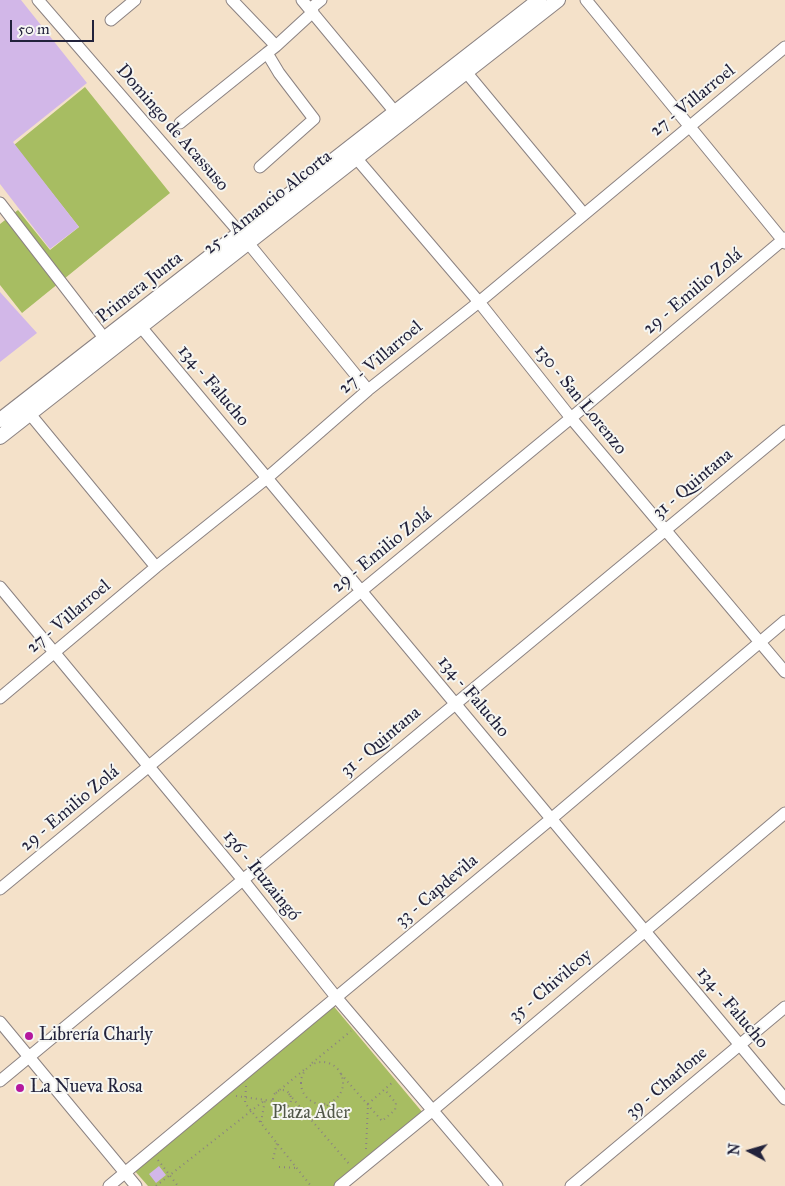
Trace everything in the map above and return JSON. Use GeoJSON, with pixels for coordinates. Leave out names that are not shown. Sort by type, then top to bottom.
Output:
{"type":"FeatureCollection","features":[{"type":"Feature","properties":{"kind":"main road","name":"Primera Junta"},"geometry":{"type":"LineString","coordinates":[[0,420],[26,408],[106,338],[137,322],[462,68],[539,0]]}},
{"type":"Feature","properties":{"kind":"main road"},"geometry":{"type":"LineString","coordinates":[[462,68],[558,0]]}},
{"type":"Feature","properties":{"kind":"main road"},"geometry":{"type":"LineString","coordinates":[[0,437],[26,408],[137,322]]}},
{"type":"Feature","properties":{"kind":"street","name":"Domingo de Acassuso"},"geometry":{"type":"LineString","coordinates":[[38,0],[244,238],[368,390]]}},
{"type":"Feature","properties":{"kind":"street"},"geometry":{"type":"LineString","coordinates":[[111,20],[135,0]]}},
{"type":"Feature","properties":{"kind":"street"},"geometry":{"type":"LineString","coordinates":[[232,0],[271,50],[278,73],[314,119],[260,167]]}},
{"type":"Feature","properties":{"kind":"street"},"geometry":{"type":"LineString","coordinates":[[180,123],[271,50],[308,7],[321,0]]}},
{"type":"Feature","properties":{"kind":"street"},"geometry":{"type":"LineString","coordinates":[[586,0],[784,240]]}},
{"type":"Feature","properties":{"kind":"street"},"geometry":{"type":"LineString","coordinates":[[308,7],[399,117]]}},
{"type":"Feature","properties":{"kind":"street","name":"27 - Villarroel"},"geometry":{"type":"LineString","coordinates":[[0,698],[156,567],[268,478],[368,390],[479,302],[583,213],[785,47]]}},
{"type":"Feature","properties":{"kind":"street"},"geometry":{"type":"LineString","coordinates":[[462,68],[583,213]]}},
{"type":"Feature","properties":{"kind":"street","name":"130 - San Lorenzo"},"geometry":{"type":"LineString","coordinates":[[352,153],[479,302],[571,418],[785,672]]}},
{"type":"Feature","properties":{"kind":"street"},"geometry":{"type":"LineString","coordinates":[[0,203],[106,338]]}},
{"type":"Feature","properties":{"kind":"street","name":"29 - Emilio Zolá"},"geometry":{"type":"LineString","coordinates":[[0,890],[784,240]]}},
{"type":"Feature","properties":{"kind":"street","name":"134 - Falucho"},"geometry":{"type":"LineString","coordinates":[[137,322],[785,1099]]}},
{"type":"Feature","properties":{"kind":"street"},"geometry":{"type":"LineString","coordinates":[[26,408],[156,567]]}},
{"type":"Feature","properties":{"kind":"street","name":"31 - Quintana"},"geometry":{"type":"LineString","coordinates":[[0,1081],[785,431]]}},
{"type":"Feature","properties":{"kind":"street","name":"136 - Ituzaingó"},"geometry":{"type":"LineString","coordinates":[[0,588],[243,880],[336,997],[497,1186]]}},
{"type":"Feature","properties":{"kind":"street","name":"33 - Capdevila"},"geometry":{"type":"LineString","coordinates":[[109,1186],[551,819],[785,621]]}},
{"type":"Feature","properties":{"kind":"street","name":"35 - Chivilcoy"},"geometry":{"type":"LineString","coordinates":[[340,1186],[785,813]]}},
{"type":"Feature","properties":{"kind":"street","name":"39 - Charlone"},"geometry":{"type":"LineString","coordinates":[[571,1186],[785,1007]]}},
{"type":"Feature","properties":{"kind":"street"},"geometry":{"type":"LineString","coordinates":[[0,1022],[136,1186]]}},
{"type":"Feature","properties":{"kind":"path"},"geometry":{"type":"LineString","coordinates":[[273,1101],[276,1093],[353,1029]]}},
{"type":"Feature","properties":{"kind":"path"},"geometry":{"type":"LineString","coordinates":[[333,1101],[327,1104],[313,1103],[303,1094],[301,1080],[307,1068],[320,1062],[333,1066],[382,1121],[395,1110],[396,1103],[384,1090]]}},
{"type":"Feature","properties":{"kind":"path"},"geometry":{"type":"LineString","coordinates":[[311,1119],[333,1101],[342,1090],[342,1076],[338,1070]]}},
{"type":"Feature","properties":{"kind":"path"},"geometry":{"type":"LineString","coordinates":[[366,1152],[368,1104],[402,1075]]}},
{"type":"Feature","properties":{"kind":"path"},"geometry":{"type":"LineString","coordinates":[[247,1082],[245,1103],[311,1186]]}},
{"type":"Feature","properties":{"kind":"path"},"geometry":{"type":"LineString","coordinates":[[276,1093],[284,1090],[289,1094],[355,1170]]}},
{"type":"Feature","properties":{"kind":"path"},"geometry":{"type":"LineString","coordinates":[[231,1095],[273,1101],[279,1108],[284,1108],[290,1102],[289,1094]]}},
{"type":"Feature","properties":{"kind":"path"},"geometry":{"type":"LineString","coordinates":[[156,1186],[266,1100]]}},
{"type":"Feature","properties":{"kind":"path"},"geometry":{"type":"LineString","coordinates":[[261,1123],[266,1100]]}},
{"type":"Feature","properties":{"kind":"path"},"geometry":{"type":"LineString","coordinates":[[273,1159],[277,1143]]}},
{"type":"Feature","properties":{"kind":"path"},"geometry":{"type":"LineString","coordinates":[[153,1154],[178,1186]]}},
{"type":"Feature","properties":{"kind":"path"},"geometry":{"type":"LineString","coordinates":[[279,1167],[297,1168]]}},
{"type":"Feature","properties":{"kind":"green space"},"geometry":{"type":"Polygon","coordinates":[[[85,87],[170,193],[22,313],[0,285],[0,224],[18,210],[50,250],[79,227],[14,145],[85,87]]]}},
{"type":"Feature","properties":{"kind":"green space","name":"Plaza Ader"},"geometry":{"type":"Polygon","coordinates":[[[331,1003],[423,1113],[337,1186],[148,1186],[134,1170],[331,1003]]]}},
{"type":"Feature","properties":{"kind":"building"},"geometry":{"type":"Polygon","coordinates":[[[0,0],[21,0],[87,83],[13,142],[79,227],[50,249],[0,184],[0,0]]]}},
{"type":"Feature","properties":{"kind":"building"},"geometry":{"type":"Polygon","coordinates":[[[0,292],[37,333],[0,362],[0,292]]]}},
{"type":"Feature","properties":{"kind":"building"},"geometry":{"type":"Polygon","coordinates":[[[159,1166],[166,1175],[156,1183],[149,1174],[159,1166]]]}},
{"type":"Feature","properties":{"kind":"place","name":"Librería Charly"},"geometry":{"type":"Point","coordinates":[29,1036]}},
{"type":"Feature","properties":{"kind":"place","name":"La Nueva Rosa"},"geometry":{"type":"Point","coordinates":[20,1088]}}]}
